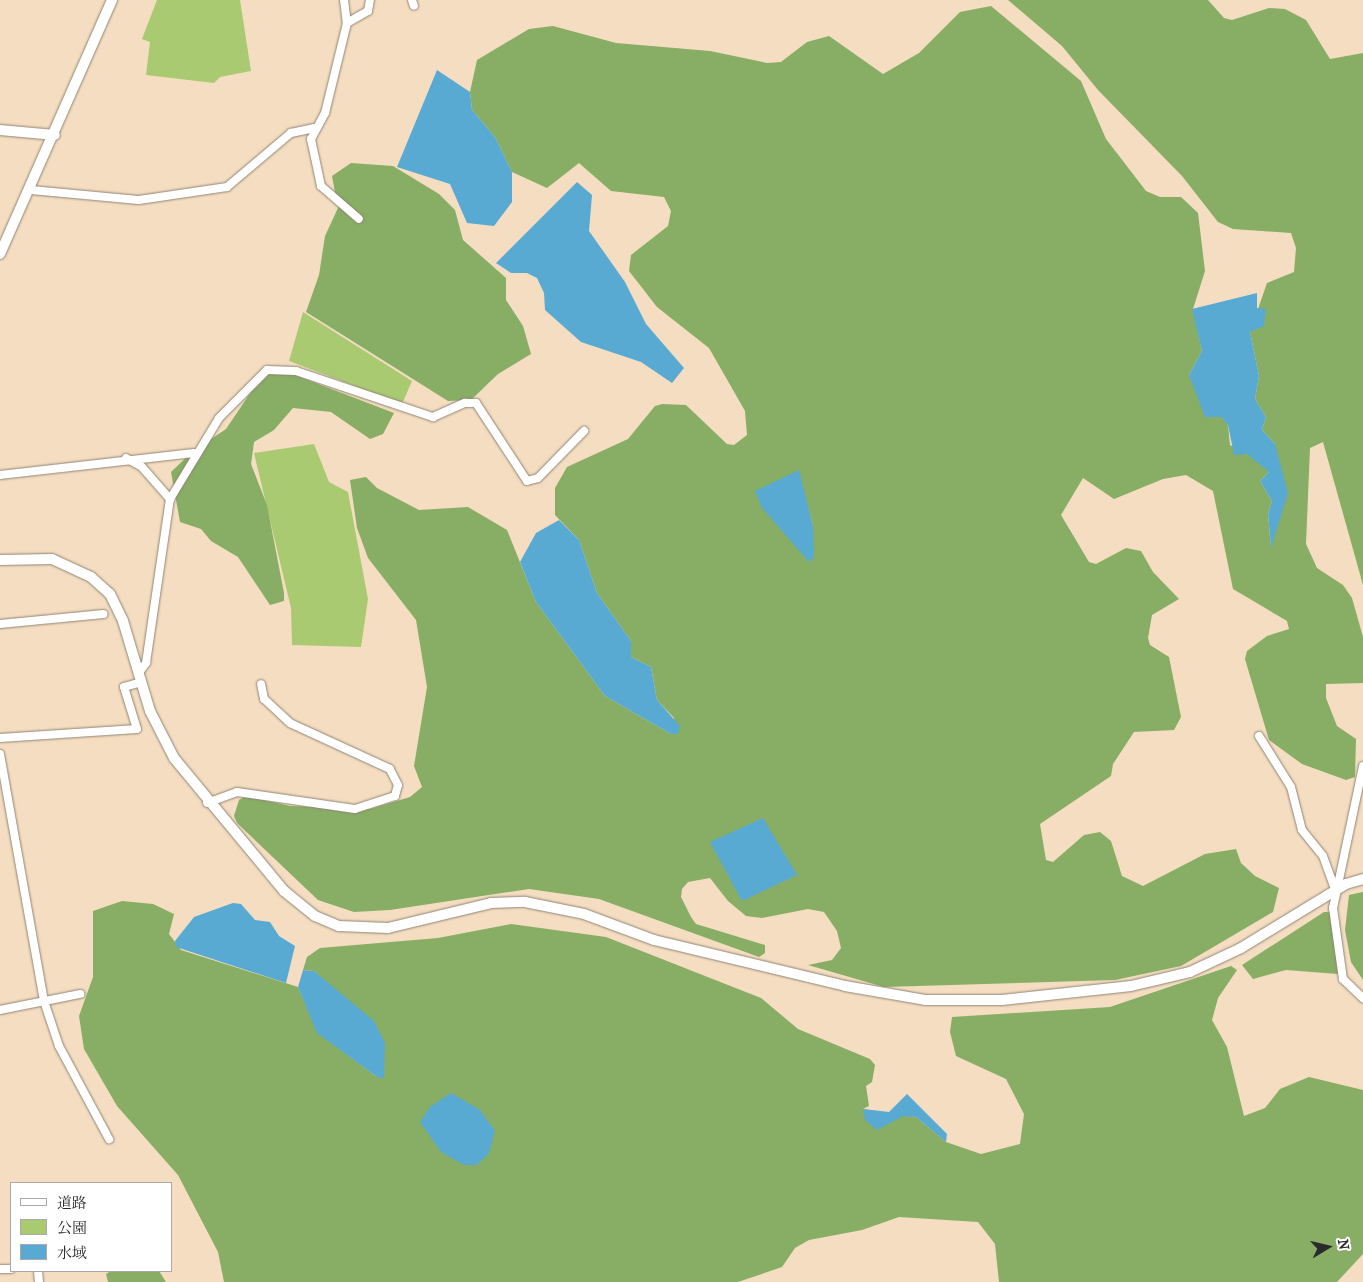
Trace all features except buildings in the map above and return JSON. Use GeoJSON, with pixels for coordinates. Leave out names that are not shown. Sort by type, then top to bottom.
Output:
{"type":"FeatureCollection","features":[{"type":"Feature","properties":{"kind":"street"},"geometry":{"type":"LineString","coordinates":[[0,254],[31,190],[112,0]]}},
{"type":"Feature","properties":{"kind":"street"},"geometry":{"type":"LineString","coordinates":[[344,0],[347,23],[326,113],[314,128],[311,139],[321,186],[359,218]]}},
{"type":"Feature","properties":{"kind":"street"},"geometry":{"type":"LineString","coordinates":[[347,23],[368,11],[370,0]]}},
{"type":"Feature","properties":{"kind":"street"},"geometry":{"type":"LineString","coordinates":[[31,190],[139,200],[227,187],[291,132],[314,128]]}},
{"type":"Feature","properties":{"kind":"street"},"geometry":{"type":"LineString","coordinates":[[0,130],[55,135]]}},
{"type":"Feature","properties":{"kind":"street"},"geometry":{"type":"LineString","coordinates":[[0,738],[137,728],[124,687],[139,678],[146,663],[170,499],[194,453],[244,389],[267,370],[279,369],[433,417],[465,403],[476,403],[526,481],[538,478],[584,431]]}},
{"type":"Feature","properties":{"kind":"street"},"geometry":{"type":"LineString","coordinates":[[0,475],[126,458],[194,453]]}},
{"type":"Feature","properties":{"kind":"street"},"geometry":{"type":"LineString","coordinates":[[126,458],[142,468],[170,499]]}},
{"type":"Feature","properties":{"kind":"street"},"geometry":{"type":"LineString","coordinates":[[0,560],[52,559],[91,576],[110,594],[123,620],[139,678],[174,758],[206,803],[299,906],[339,926],[388,928],[491,903],[543,904],[669,944],[846,986],[926,1000],[1002,1000],[1131,986],[1171,977],[1224,957],[1335,890],[1363,879]]}},
{"type":"Feature","properties":{"kind":"street"},"geometry":{"type":"LineString","coordinates":[[0,624],[104,614]]}},
{"type":"Feature","properties":{"kind":"street"},"geometry":{"type":"LineString","coordinates":[[206,803],[237,792],[355,809],[395,796],[398,785],[390,769],[290,723],[264,699],[261,684]]}},
{"type":"Feature","properties":{"kind":"street"},"geometry":{"type":"LineString","coordinates":[[1259,736],[1291,787],[1302,830],[1324,856],[1335,890]]}},
{"type":"Feature","properties":{"kind":"street"},"geometry":{"type":"LineString","coordinates":[[0,754],[44,1001],[59,1046],[109,1139]]}},
{"type":"Feature","properties":{"kind":"street"},"geometry":{"type":"LineString","coordinates":[[1363,766],[1335,890],[1333,908],[1343,979],[1363,998]]}},
{"type":"Feature","properties":{"kind":"street"},"geometry":{"type":"LineString","coordinates":[[0,1010],[80,994]]}},
{"type":"Feature","properties":{"kind":"green space"},"geometry":{"type":"Polygon","coordinates":[[[157,0],[240,0],[251,71],[220,77],[214,83],[146,75],[150,42],[142,39],[157,0]]]}},
{"type":"Feature","properties":{"kind":"green space"},"geometry":{"type":"Polygon","coordinates":[[[1008,0],[1208,0],[1224,18],[1232,20],[1269,8],[1285,9],[1306,20],[1330,59],[1363,53],[1363,585],[1323,442],[1310,448],[1306,544],[1317,568],[1343,585],[1352,598],[1363,637],[1363,683],[1326,684],[1326,698],[1337,726],[1356,739],[1355,777],[1346,780],[1302,764],[1269,740],[1245,659],[1247,651],[1267,636],[1289,629],[1287,621],[1233,589],[1213,491],[1186,475],[1163,479],[1114,499],[1083,478],[1061,515],[1089,562],[1096,564],[1126,548],[1141,551],[1153,572],[1179,599],[1152,615],[1148,638],[1150,645],[1169,657],[1181,717],[1174,730],[1134,732],[1113,764],[1111,776],[1040,824],[1046,860],[1053,862],[1084,835],[1100,832],[1111,841],[1122,876],[1143,886],[1205,854],[1236,849],[1241,863],[1255,876],[1279,888],[1273,912],[1181,966],[1115,980],[884,987],[808,965],[832,960],[841,948],[837,931],[824,912],[808,909],[762,918],[746,916],[728,901],[710,878],[688,882],[682,889],[681,897],[696,924],[765,945],[765,953],[759,957],[599,899],[529,889],[390,910],[354,912],[318,900],[237,823],[234,816],[239,800],[246,796],[290,806],[370,809],[410,797],[422,787],[414,766],[427,687],[416,620],[368,558],[357,528],[350,480],[366,477],[377,488],[419,510],[468,507],[507,530],[536,602],[605,696],[671,734],[674,718],[657,700],[651,667],[631,657],[631,641],[597,593],[579,540],[555,515],[555,488],[567,467],[628,439],[655,406],[662,404],[686,405],[727,444],[734,445],[747,435],[745,411],[709,348],[657,307],[629,271],[631,255],[668,226],[671,211],[664,197],[611,191],[579,163],[547,188],[512,172],[495,137],[472,110],[470,92],[477,60],[529,29],[553,26],[616,43],[710,51],[767,63],[781,62],[807,42],[829,36],[883,74],[919,53],[960,12],[991,6],[1081,81],[1106,139],[1146,191],[1160,197],[1181,197],[1198,213],[1205,271],[1193,309],[1202,351],[1189,375],[1228,425],[1230,445],[1260,461],[1269,472],[1260,481],[1272,501],[1268,514],[1271,547],[1275,444],[1262,430],[1266,417],[1255,399],[1259,376],[1250,332],[1267,283],[1294,272],[1296,248],[1291,233],[1233,229],[1218,222],[1182,176],[1098,90],[1062,46],[1008,0]],[[798,471],[789,537],[809,562],[813,526],[798,471]]]}},
{"type":"Feature","properties":{"kind":"green space"},"geometry":{"type":"Polygon","coordinates":[[[351,163],[393,166],[439,194],[455,210],[463,240],[506,278],[506,300],[523,326],[531,354],[498,374],[471,400],[448,401],[306,312],[319,275],[325,236],[338,208],[332,176],[351,163]]]}},
{"type":"Feature","properties":{"kind":"green space"},"geometry":{"type":"Polygon","coordinates":[[[303,312],[412,381],[402,404],[289,361],[303,312]]]}},
{"type":"Feature","properties":{"kind":"green space"},"geometry":{"type":"Polygon","coordinates":[[[279,369],[394,413],[383,434],[370,439],[331,412],[293,408],[274,430],[254,442],[251,464],[267,505],[284,593],[284,601],[270,605],[238,557],[211,541],[201,529],[180,522],[171,472],[192,452],[226,429],[263,374],[279,369]]]}},
{"type":"Feature","properties":{"kind":"green space"},"geometry":{"type":"Polygon","coordinates":[[[314,444],[329,482],[348,492],[368,599],[361,647],[292,645],[291,608],[254,453],[314,444]]]}},
{"type":"Feature","properties":{"kind":"green space"},"geometry":{"type":"Polygon","coordinates":[[[1363,892],[1363,980],[1351,962],[1345,930],[1349,895],[1363,892]]]}},
{"type":"Feature","properties":{"kind":"green space"},"geometry":{"type":"Polygon","coordinates":[[[122,901],[153,904],[174,914],[169,934],[181,950],[298,987],[318,1033],[377,1077],[340,995],[314,971],[303,970],[307,957],[320,948],[438,938],[511,924],[606,937],[761,998],[798,1029],[870,1059],[875,1065],[872,1082],[866,1086],[869,1106],[863,1109],[916,1117],[946,1142],[981,1154],[1020,1144],[1024,1114],[1006,1079],[956,1056],[950,1032],[952,1017],[1110,1007],[1231,966],[1237,970],[1218,998],[1212,1020],[1227,1047],[1244,1116],[1265,1108],[1280,1089],[1309,1077],[1363,1090],[1363,1254],[1337,1282],[999,1282],[995,1244],[978,1222],[899,1217],[862,1230],[809,1240],[795,1248],[782,1267],[738,1282],[224,1282],[218,1252],[178,1175],[117,1106],[84,1049],[79,1016],[93,977],[93,911],[122,901]]]}},
{"type":"Feature","properties":{"kind":"green space"},"geometry":{"type":"Polygon","coordinates":[[[1324,912],[1331,912],[1338,974],[1286,970],[1253,979],[1242,965],[1324,912]]]}},
{"type":"Feature","properties":{"kind":"green space"},"geometry":{"type":"Polygon","coordinates":[[[109,1272],[160,1272],[166,1282],[108,1282],[106,1274],[109,1272]]]}},
{"type":"Feature","properties":{"kind":"water"},"geometry":{"type":"Polygon","coordinates":[[[437,70],[470,92],[472,110],[495,137],[512,172],[512,202],[494,226],[467,223],[450,184],[397,167],[437,70]]]}},
{"type":"Feature","properties":{"kind":"water"},"geometry":{"type":"Polygon","coordinates":[[[577,182],[592,195],[589,231],[625,282],[646,324],[684,368],[672,383],[641,362],[581,342],[545,310],[544,293],[537,278],[527,273],[511,273],[496,263],[577,182]]]}},
{"type":"Feature","properties":{"kind":"water"},"geometry":{"type":"Polygon","coordinates":[[[1257,293],[1257,308],[1266,309],[1264,326],[1250,332],[1259,376],[1255,399],[1266,417],[1262,430],[1275,444],[1288,493],[1271,548],[1268,514],[1272,501],[1260,481],[1269,472],[1247,454],[1234,455],[1228,425],[1221,417],[1205,417],[1189,375],[1202,351],[1192,309],[1257,293]]]}},
{"type":"Feature","properties":{"kind":"water"},"geometry":{"type":"Polygon","coordinates":[[[799,470],[813,526],[814,557],[809,562],[762,508],[755,491],[799,470]]]}},
{"type":"Feature","properties":{"kind":"water"},"geometry":{"type":"Polygon","coordinates":[[[559,520],[579,540],[597,593],[631,641],[631,657],[651,667],[657,700],[680,726],[678,734],[671,734],[605,696],[536,602],[520,562],[536,533],[559,520]]]}},
{"type":"Feature","properties":{"kind":"water"},"geometry":{"type":"Polygon","coordinates":[[[763,818],[797,875],[742,901],[710,842],[763,818]]]}},
{"type":"Feature","properties":{"kind":"water"},"geometry":{"type":"Polygon","coordinates":[[[233,903],[241,904],[255,920],[270,922],[279,936],[295,946],[286,983],[176,947],[175,941],[194,917],[233,903]]]}},
{"type":"Feature","properties":{"kind":"water"},"geometry":{"type":"Polygon","coordinates":[[[303,970],[314,971],[374,1021],[385,1043],[384,1078],[377,1077],[317,1033],[298,987],[303,970]]]}},
{"type":"Feature","properties":{"kind":"water"},"geometry":{"type":"Polygon","coordinates":[[[451,1093],[480,1110],[495,1131],[489,1153],[477,1165],[464,1165],[441,1152],[420,1122],[430,1107],[451,1093]]]}},
{"type":"Feature","properties":{"kind":"water"},"geometry":{"type":"Polygon","coordinates":[[[907,1094],[947,1134],[946,1142],[916,1117],[903,1116],[877,1130],[865,1120],[863,1109],[889,1112],[907,1094]]]}}]}
